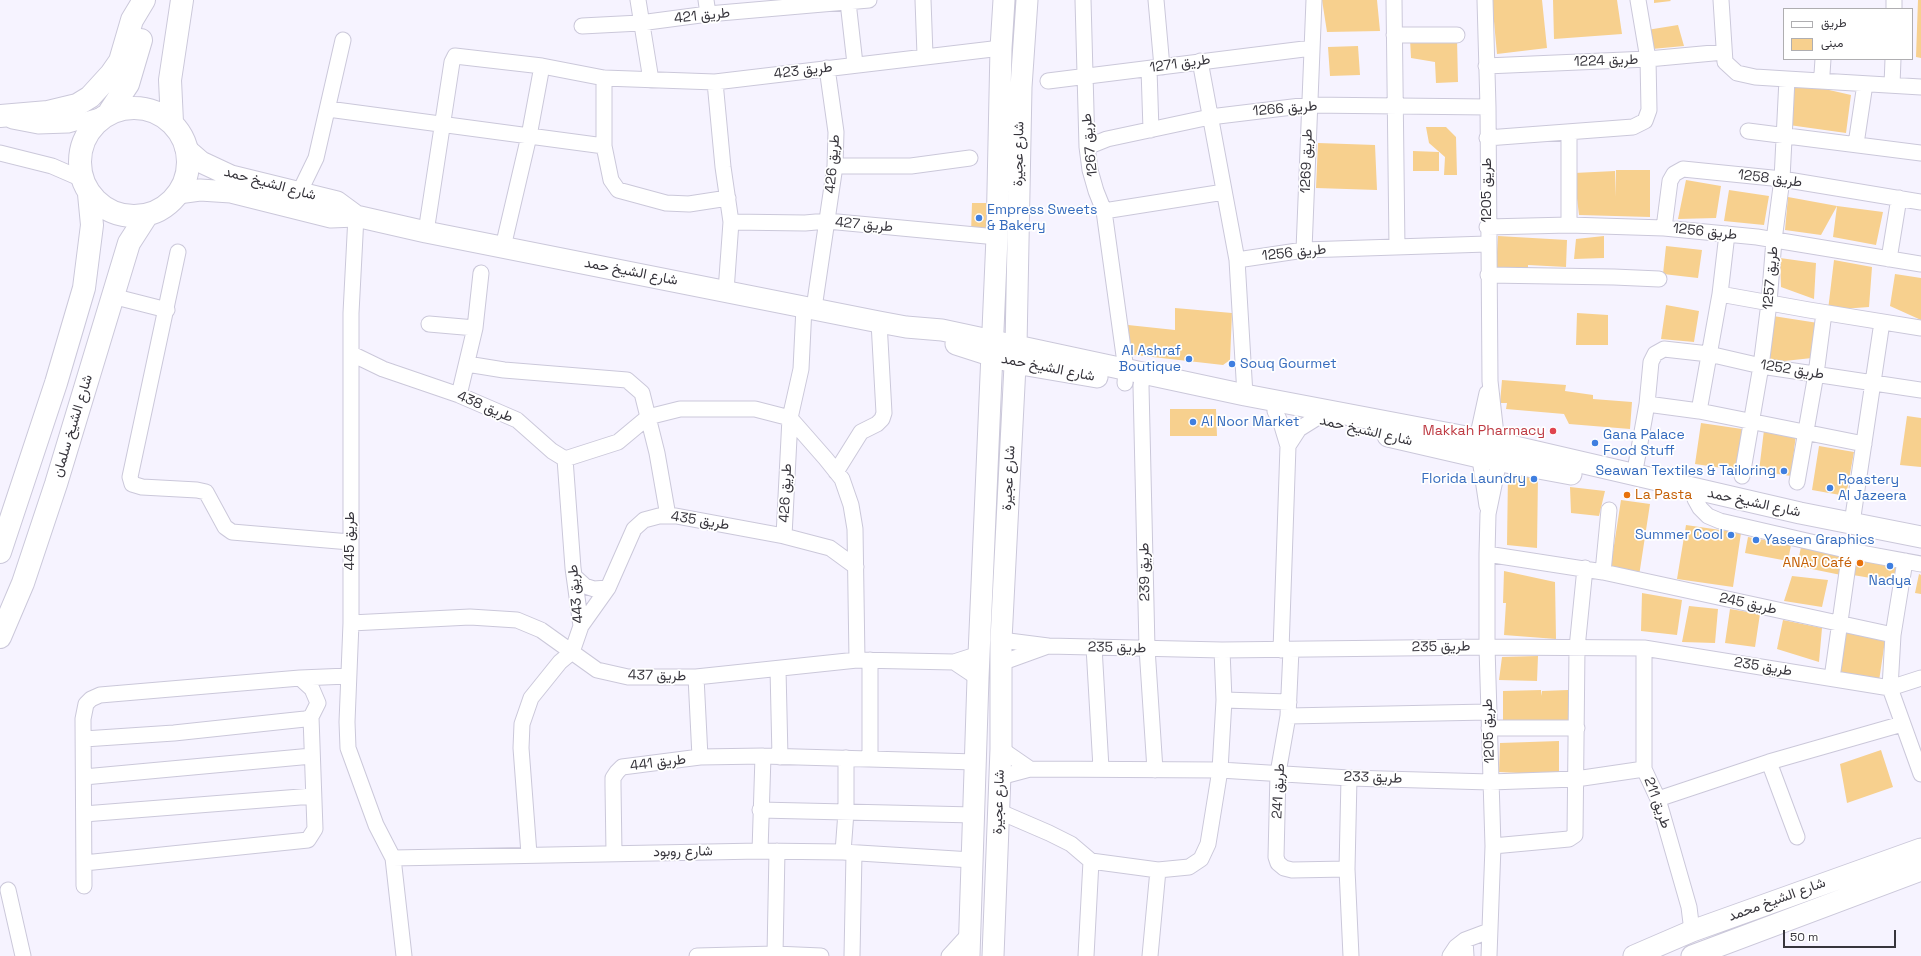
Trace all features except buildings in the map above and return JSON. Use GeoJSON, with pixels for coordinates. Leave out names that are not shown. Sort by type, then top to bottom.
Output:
{"type":"FeatureCollection","features":[{"type":"Feature","properties":{"kind":"main road"},"geometry":{"type":"LineString","coordinates":[[0,117],[48,112],[77,105],[90,97],[111,74],[120,61],[132,20],[144,0]]}},
{"type":"Feature","properties":{"kind":"main road"},"geometry":{"type":"LineString","coordinates":[[107,113],[134,107],[152,109],[172,122],[178,130],[186,149],[188,164],[186,174],[178,193],[159,211],[147,215],[131,216],[115,213],[100,207],[85,187],[80,167],[84,144],[128,84],[144,30],[150,0]]}},
{"type":"Feature","properties":{"kind":"main road"},"geometry":{"type":"LineString","coordinates":[[172,122],[170,80],[182,0]]}},
{"type":"Feature","properties":{"kind":"main road","name":"شارع الشيخ سلمان"},"geometry":{"type":"LineString","coordinates":[[0,552],[56,383],[84,288],[92,225],[85,187]]}},
{"type":"Feature","properties":{"kind":"main road","name":"شارع الشيخ سلمان"},"geometry":{"type":"LineString","coordinates":[[0,637],[23,583],[56,484],[129,243],[147,215]]}},
{"type":"Feature","properties":{"kind":"street"},"geometry":{"type":"LineString","coordinates":[[638,0],[640,23],[651,80]]}},
{"type":"Feature","properties":{"kind":"street","name":"طريق 421"},"geometry":{"type":"LineString","coordinates":[[582,26],[640,23],[707,7],[870,0]]}},
{"type":"Feature","properties":{"kind":"street"},"geometry":{"type":"LineString","coordinates":[[923,0],[925,56]]}},
{"type":"Feature","properties":{"kind":"street","name":"شارع عجيرة"},"geometry":{"type":"LineString","coordinates":[[969,956],[978,678],[997,237],[1001,48],[1004,0]]}},
{"type":"Feature","properties":{"kind":"street","name":"شارع عجيرة"},"geometry":{"type":"LineString","coordinates":[[993,956],[1001,749],[1001,640],[1015,354],[1021,87],[1027,0]]}},
{"type":"Feature","properties":{"kind":"street","name":"طريق 1267"},"geometry":{"type":"LineString","coordinates":[[1083,0],[1087,147],[1090,170],[1104,211],[1134,378]]}},
{"type":"Feature","properties":{"kind":"street"},"geometry":{"type":"LineString","coordinates":[[1151,130],[1155,68],[1156,0]]}},
{"type":"Feature","properties":{"kind":"street","name":"طريق 1269"},"geometry":{"type":"LineString","coordinates":[[1304,250],[1314,0]]}},
{"type":"Feature","properties":{"kind":"street"},"geometry":{"type":"LineString","coordinates":[[1394,0],[1397,247]]}},
{"type":"Feature","properties":{"kind":"street","name":"طريق 1205"},"geometry":{"type":"LineString","coordinates":[[1484,0],[1488,107],[1487,244],[1490,381],[1499,452],[1488,514],[1487,554],[1488,712],[1493,846],[1489,931],[1490,953]]}},
{"type":"Feature","properties":{"kind":"street"},"geometry":{"type":"LineString","coordinates":[[1487,138],[1633,127],[1645,121],[1649,110],[1648,60],[1638,0]]}},
{"type":"Feature","properties":{"kind":"street"},"geometry":{"type":"LineString","coordinates":[[1721,0],[1725,62],[1737,72],[1755,77],[1921,87]]}},
{"type":"Feature","properties":{"kind":"street"},"geometry":{"type":"LineString","coordinates":[[848,2],[855,64]]}},
{"type":"Feature","properties":{"kind":"street"},"geometry":{"type":"LineString","coordinates":[[1394,36],[1457,35]]}},
{"type":"Feature","properties":{"kind":"street"},"geometry":{"type":"LineString","coordinates":[[278,204],[300,193],[316,158],[343,40]]}},
{"type":"Feature","properties":{"kind":"street","name":"طريق 423"},"geometry":{"type":"LineString","coordinates":[[442,123],[452,62],[455,56],[542,66],[604,78],[716,82],[855,64],[1001,48]]}},
{"type":"Feature","properties":{"kind":"street","name":"طريق 1271"},"geometry":{"type":"LineString","coordinates":[[1048,81],[1312,48]]}},
{"type":"Feature","properties":{"kind":"street","name":"طريق 1224"},"geometry":{"type":"LineString","coordinates":[[1486,66],[1648,60],[1724,52]]}},
{"type":"Feature","properties":{"kind":"street"},"geometry":{"type":"LineString","coordinates":[[1819,80],[1822,74],[1823,60]]}},
{"type":"Feature","properties":{"kind":"street"},"geometry":{"type":"LineString","coordinates":[[1892,60],[1892,85]]}},
{"type":"Feature","properties":{"kind":"street"},"geometry":{"type":"LineString","coordinates":[[1200,61],[1237,260],[1245,395]]}},
{"type":"Feature","properties":{"kind":"street"},"geometry":{"type":"LineString","coordinates":[[503,247],[529,136],[542,66]]}},
{"type":"Feature","properties":{"kind":"street","name":"طريق 426"},"geometry":{"type":"LineString","coordinates":[[784,536],[790,418],[801,368],[809,307],[827,221],[835,166],[836,132],[828,68]]}},
{"type":"Feature","properties":{"kind":"street"},"geometry":{"type":"LineString","coordinates":[[604,78],[604,146],[611,180],[618,190],[666,203],[689,204],[728,198]]}},
{"type":"Feature","properties":{"kind":"street","name":"طريق 1257"},"geometry":{"type":"LineString","coordinates":[[1742,476],[1750,421],[1761,366],[1769,303],[1774,240],[1782,179],[1787,79]]}},
{"type":"Feature","properties":{"kind":"street"},"geometry":{"type":"LineString","coordinates":[[716,82],[723,167],[731,222],[726,291]]}},
{"type":"Feature","properties":{"kind":"street"},"geometry":{"type":"LineString","coordinates":[[1856,144],[1865,84]]}},
{"type":"Feature","properties":{"kind":"street","name":"طريق 1266"},"geometry":{"type":"LineString","coordinates":[[1087,147],[1107,139],[1210,117],[1309,106],[1488,107]]}},
{"type":"Feature","properties":{"kind":"street"},"geometry":{"type":"LineString","coordinates":[[328,109],[442,123],[604,146]]}},
{"type":"Feature","properties":{"kind":"street"},"geometry":{"type":"LineString","coordinates":[[0,117],[38,126],[68,125],[107,113]]}},
{"type":"Feature","properties":{"kind":"street"},"geometry":{"type":"LineString","coordinates":[[426,232],[442,123]]}},
{"type":"Feature","properties":{"kind":"street"},"geometry":{"type":"LineString","coordinates":[[1748,131],[1785,134],[1921,153]]}},
{"type":"Feature","properties":{"kind":"street"},"geometry":{"type":"LineString","coordinates":[[1569,132],[1569,225]]}},
{"type":"Feature","properties":{"kind":"street","name":"شارع الشيخ حمد"},"geometry":{"type":"LineString","coordinates":[[186,149],[201,162],[231,176],[337,202],[356,216]]}},
{"type":"Feature","properties":{"kind":"street"},"geometry":{"type":"LineString","coordinates":[[0,154],[52,166],[85,187]]}},
{"type":"Feature","properties":{"kind":"street"},"geometry":{"type":"LineString","coordinates":[[835,166],[911,166],[970,158]]}},
{"type":"Feature","properties":{"kind":"street","name":"طريق 1258"},"geometry":{"type":"LineString","coordinates":[[1664,228],[1670,181],[1674,174],[1683,169],[1782,179],[1921,202]]}},
{"type":"Feature","properties":{"kind":"street","name":"شارع الشيخ حمد"},"geometry":{"type":"LineString","coordinates":[[178,193],[200,190],[216,190],[331,217],[356,216],[426,232],[879,322],[906,327],[942,330],[992,348],[1015,354],[1134,378],[1275,411],[1634,476],[1921,537]]}},
{"type":"Feature","properties":{"kind":"street"},"geometry":{"type":"LineString","coordinates":[[1104,211],[1224,192]]}},
{"type":"Feature","properties":{"kind":"street"},"geometry":{"type":"LineString","coordinates":[[1889,259],[1899,198]]}},
{"type":"Feature","properties":{"kind":"street","name":"طريق 445"},"geometry":{"type":"LineString","coordinates":[[356,216],[351,313],[351,624],[348,676],[348,748],[376,825],[393,858]]}},
{"type":"Feature","properties":{"kind":"street","name":"طريق 427"},"geometry":{"type":"LineString","coordinates":[[731,222],[805,223],[827,221],[997,237]]}},
{"type":"Feature","properties":{"kind":"street","name":"طريق 1256"},"geometry":{"type":"LineString","coordinates":[[1487,227],[1569,225],[1664,228],[1774,240],[1921,264]]}},
{"type":"Feature","properties":{"kind":"street"},"geometry":{"type":"LineString","coordinates":[[1699,411],[1720,294],[1727,234]]}},
{"type":"Feature","properties":{"kind":"street","name":"طريق 1256"},"geometry":{"type":"LineString","coordinates":[[1237,260],[1304,250],[1487,244]]}},
{"type":"Feature","properties":{"kind":"street"},"geometry":{"type":"LineString","coordinates":[[178,252],[167,310],[130,477],[132,484],[142,487],[196,490],[206,492],[225,527],[232,532],[350,542]]}},
{"type":"Feature","properties":{"kind":"street"},"geometry":{"type":"LineString","coordinates":[[459,395],[475,328],[481,273]]}},
{"type":"Feature","properties":{"kind":"street"},"geometry":{"type":"LineString","coordinates":[[1488,275],[1659,279]]}},
{"type":"Feature","properties":{"kind":"street"},"geometry":{"type":"LineString","coordinates":[[1720,294],[1824,313],[1921,328]]}},
{"type":"Feature","properties":{"kind":"street"},"geometry":{"type":"LineString","coordinates":[[112,296],[167,310]]}},
{"type":"Feature","properties":{"kind":"street"},"geometry":{"type":"LineString","coordinates":[[1797,482],[1816,374],[1824,313]]}},
{"type":"Feature","properties":{"kind":"street"},"geometry":{"type":"LineString","coordinates":[[836,472],[861,432],[878,424],[884,413],[879,322]]}},
{"type":"Feature","properties":{"kind":"street"},"geometry":{"type":"LineString","coordinates":[[1852,523],[1882,322]]}},
{"type":"Feature","properties":{"kind":"street"},"geometry":{"type":"LineString","coordinates":[[429,324],[475,328]]}},
{"type":"Feature","properties":{"kind":"street","name":"طريق 1252"},"geometry":{"type":"LineString","coordinates":[[1647,404],[1651,362],[1655,354],[1664,349],[1709,354],[1761,366],[1872,384],[1921,390]]}},
{"type":"Feature","properties":{"kind":"street","name":"طريق 438"},"geometry":{"type":"LineString","coordinates":[[352,354],[383,369],[459,395],[517,420],[552,451],[565,459]]}},
{"type":"Feature","properties":{"kind":"street"},"geometry":{"type":"LineString","coordinates":[[467,364],[504,370],[626,380],[642,393],[657,453],[668,516]]}},
{"type":"Feature","properties":{"kind":"street","name":"شارع الشيخ حمد"},"geometry":{"type":"LineString","coordinates":[[1134,378],[1245,395],[1478,448]]}},
{"type":"Feature","properties":{"kind":"street","name":"طريق 239"},"geometry":{"type":"LineString","coordinates":[[1134,378],[1147,648],[1155,770]]}},
{"type":"Feature","properties":{"kind":"street","name":"طريق 1205"},"geometry":{"type":"LineString","coordinates":[[1488,514],[1478,448],[1490,381]]}},
{"type":"Feature","properties":{"kind":"street"},"geometry":{"type":"LineString","coordinates":[[1634,476],[1647,404],[1699,411],[1864,444]]}},
{"type":"Feature","properties":{"kind":"street"},"geometry":{"type":"LineString","coordinates":[[565,459],[618,442],[648,417],[680,409],[755,409],[790,418],[826,459],[842,480],[850,505],[855,530],[856,567],[864,660],[870,759]]}},
{"type":"Feature","properties":{"kind":"street","name":"طريق 241"},"geometry":{"type":"LineString","coordinates":[[1275,411],[1282,426],[1288,446],[1286,650],[1288,709],[1278,773],[1276,857],[1278,863],[1284,868],[1292,870],[1346,869]]}},
{"type":"Feature","properties":{"kind":"street","name":"طريق 241"},"geometry":{"type":"LineString","coordinates":[[1288,446],[1298,429],[1315,419]]}},
{"type":"Feature","properties":{"kind":"street","name":"شارع الشيخ حمد"},"geometry":{"type":"LineString","coordinates":[[1499,452],[1696,500],[1921,547]]}},
{"type":"Feature","properties":{"kind":"street","name":"طريق 443"},"geometry":{"type":"LineString","coordinates":[[529,854],[521,748],[522,724],[531,698],[560,662],[572,652],[581,626],[574,576],[565,459]]}},
{"type":"Feature","properties":{"kind":"street"},"geometry":{"type":"LineString","coordinates":[[1696,500],[1700,508],[1708,516],[1720,521],[1850,551],[1921,564]]}},
{"type":"Feature","properties":{"kind":"street"},"geometry":{"type":"LineString","coordinates":[[1603,572],[1609,510]]}},
{"type":"Feature","properties":{"kind":"street","name":"طريق 435"},"geometry":{"type":"LineString","coordinates":[[581,626],[608,588],[634,529],[644,520],[659,516],[676,516],[784,536],[830,548],[856,567]]}},
{"type":"Feature","properties":{"kind":"street"},"geometry":{"type":"LineString","coordinates":[[830,548],[841,543],[855,530]]}},
{"type":"Feature","properties":{"kind":"street"},"geometry":{"type":"LineString","coordinates":[[1832,678],[1850,551]]}},
{"type":"Feature","properties":{"kind":"street","name":"طريق 245"},"geometry":{"type":"LineString","coordinates":[[1487,554],[1585,568],[1894,635]]}},
{"type":"Feature","properties":{"kind":"street"},"geometry":{"type":"LineString","coordinates":[[1906,561],[1894,635],[1890,688],[1921,774]]}},
{"type":"Feature","properties":{"kind":"street"},"geometry":{"type":"LineString","coordinates":[[1493,846],[1569,839],[1575,835],[1577,648],[1585,568]]}},
{"type":"Feature","properties":{"kind":"street"},"geometry":{"type":"LineString","coordinates":[[574,576],[585,586],[594,589],[608,588]]}},
{"type":"Feature","properties":{"kind":"street","name":"طريق 437"},"geometry":{"type":"LineString","coordinates":[[351,624],[470,617],[517,620],[541,630],[597,670],[628,677],[696,677],[864,660],[954,662],[979,654]]}},
{"type":"Feature","properties":{"kind":"street","name":"طريق 235"},"geometry":{"type":"LineString","coordinates":[[1001,640],[1048,646],[1222,650],[1487,647],[1644,648],[1890,688],[1921,678]]}},
{"type":"Feature","properties":{"kind":"street","name":"طريق 235"},"geometry":{"type":"LineString","coordinates":[[1001,663],[1048,646]]}},
{"type":"Feature","properties":{"kind":"street"},"geometry":{"type":"LineString","coordinates":[[1094,647],[1101,768]]}},
{"type":"Feature","properties":{"kind":"street","name":"طريق 211"},"geometry":{"type":"LineString","coordinates":[[1644,648],[1644,769],[1658,799],[1689,907],[1692,931]]}},
{"type":"Feature","properties":{"kind":"street"},"geometry":{"type":"LineString","coordinates":[[998,811],[1071,844],[1091,861],[1158,870],[1189,867],[1201,859],[1208,844],[1220,770],[1224,700],[1222,650]]}},
{"type":"Feature","properties":{"kind":"street"},"geometry":{"type":"LineString","coordinates":[[954,662],[978,678]]}},
{"type":"Feature","properties":{"kind":"street"},"geometry":{"type":"LineString","coordinates":[[778,669],[780,757]]}},
{"type":"Feature","properties":{"kind":"street"},"geometry":{"type":"LineString","coordinates":[[84,886],[83,719],[86,704],[100,695],[300,678],[348,676]]}},
{"type":"Feature","properties":{"kind":"street","name":"طريق 441"},"geometry":{"type":"LineString","coordinates":[[614,853],[613,778],[617,772],[622,768],[630,766],[700,757],[696,677]]}},
{"type":"Feature","properties":{"kind":"street"},"geometry":{"type":"LineString","coordinates":[[84,863],[308,840],[315,830],[311,716],[318,703],[312,689],[300,678]]}},
{"type":"Feature","properties":{"kind":"street"},"geometry":{"type":"LineString","coordinates":[[1224,700],[1288,709],[1488,712]]}},
{"type":"Feature","properties":{"kind":"street"},"geometry":{"type":"LineString","coordinates":[[84,739],[174,733],[305,719],[311,716]]}},
{"type":"Feature","properties":{"kind":"street"},"geometry":{"type":"LineString","coordinates":[[1658,799],[1769,762],[1902,724]]}},
{"type":"Feature","properties":{"kind":"street"},"geometry":{"type":"LineString","coordinates":[[1489,728],[1577,728]]}},
{"type":"Feature","properties":{"kind":"street"},"geometry":{"type":"LineString","coordinates":[[1001,749],[1030,769]]}},
{"type":"Feature","properties":{"kind":"street"},"geometry":{"type":"LineString","coordinates":[[84,777],[312,756]]}},
{"type":"Feature","properties":{"kind":"street"},"geometry":{"type":"LineString","coordinates":[[700,757],[763,756],[976,762]]}},
{"type":"Feature","properties":{"kind":"street"},"geometry":{"type":"LineString","coordinates":[[760,851],[760,810],[763,756]]}},
{"type":"Feature","properties":{"kind":"street"},"geometry":{"type":"LineString","coordinates":[[846,758],[846,812],[849,853],[852,956]]}},
{"type":"Feature","properties":{"kind":"street"},"geometry":{"type":"LineString","coordinates":[[1769,762],[1797,837]]}},
{"type":"Feature","properties":{"kind":"street","name":"طريق 233"},"geometry":{"type":"LineString","coordinates":[[1000,777],[1030,769],[1101,768],[1220,770],[1349,778],[1490,782],[1576,779],[1644,769]]}},
{"type":"Feature","properties":{"kind":"street"},"geometry":{"type":"LineString","coordinates":[[1349,778],[1346,869],[1351,956]]}},
{"type":"Feature","properties":{"kind":"street"},"geometry":{"type":"LineString","coordinates":[[84,814],[313,796]]}},
{"type":"Feature","properties":{"kind":"street"},"geometry":{"type":"LineString","coordinates":[[760,810],[974,816]]}},
{"type":"Feature","properties":{"kind":"street","name":"شارع الشيخ محمد"},"geometry":{"type":"LineString","coordinates":[[1634,956],[1692,931],[1921,849]]}},
{"type":"Feature","properties":{"kind":"street","name":"شارع روبود"},"geometry":{"type":"LineString","coordinates":[[393,858],[529,854],[760,851],[849,853],[972,860]]}},
{"type":"Feature","properties":{"kind":"street"},"geometry":{"type":"LineString","coordinates":[[775,954],[777,852]]}},
{"type":"Feature","properties":{"kind":"street"},"geometry":{"type":"LineString","coordinates":[[393,858],[404,956]]}},
{"type":"Feature","properties":{"kind":"street"},"geometry":{"type":"LineString","coordinates":[[1086,956],[1091,861]]}},
{"type":"Feature","properties":{"kind":"street"},"geometry":{"type":"LineString","coordinates":[[1150,956],[1158,870]]}},
{"type":"Feature","properties":{"kind":"street","name":"شارع الشيخ محمد"},"geometry":{"type":"LineString","coordinates":[[1692,956],[1921,870]]}},
{"type":"Feature","properties":{"kind":"street"},"geometry":{"type":"LineString","coordinates":[[8,890],[23,956]]}},
{"type":"Feature","properties":{"kind":"street"},"geometry":{"type":"LineString","coordinates":[[1450,956],[1456,947],[1465,940],[1489,931]]}},
{"type":"Feature","properties":{"kind":"street"},"geometry":{"type":"LineString","coordinates":[[949,956],[970,933]]}},
{"type":"Feature","properties":{"kind":"street"},"geometry":{"type":"LineString","coordinates":[[1465,940],[1466,956]]}},
{"type":"Feature","properties":{"kind":"street"},"geometry":{"type":"LineString","coordinates":[[697,956],[775,954],[821,956]]}},
{"type":"Feature","properties":{"kind":"place","name":"Empress Sweets & Bakery"},"geometry":{"type":"Point","coordinates":[979,218]}},
{"type":"Feature","properties":{"kind":"place","name":"Al Ashraf Boutique"},"geometry":{"type":"Point","coordinates":[1189,359]}},
{"type":"Feature","properties":{"kind":"place","name":"Souq Gourmet"},"geometry":{"type":"Point","coordinates":[1232,364]}},
{"type":"Feature","properties":{"kind":"place","name":"Al Noor Market"},"geometry":{"type":"Point","coordinates":[1193,422]}},
{"type":"Feature","properties":{"kind":"place","name":"Makkah Pharmacy"},"geometry":{"type":"Point","coordinates":[1553,431]}},
{"type":"Feature","properties":{"kind":"place","name":"Gana Palace Food Stuff"},"geometry":{"type":"Point","coordinates":[1595,443]}},
{"type":"Feature","properties":{"kind":"place","name":"Seawan Textiles & Tailoring"},"geometry":{"type":"Point","coordinates":[1784,471]}},
{"type":"Feature","properties":{"kind":"place","name":"Florida Laundry"},"geometry":{"type":"Point","coordinates":[1534,479]}},
{"type":"Feature","properties":{"kind":"place","name":"Roastery Al Jazeera"},"geometry":{"type":"Point","coordinates":[1830,488]}},
{"type":"Feature","properties":{"kind":"place","name":"La Pasta"},"geometry":{"type":"Point","coordinates":[1627,495]}},
{"type":"Feature","properties":{"kind":"place","name":"Summer Cool"},"geometry":{"type":"Point","coordinates":[1731,535]}},
{"type":"Feature","properties":{"kind":"place","name":"Yaseen Graphics"},"geometry":{"type":"Point","coordinates":[1756,540]}},
{"type":"Feature","properties":{"kind":"place","name":"ANAJ Café"},"geometry":{"type":"Point","coordinates":[1860,563]}},
{"type":"Feature","properties":{"kind":"place","name":"Nadya"},"geometry":{"type":"Point","coordinates":[1890,566]}}]}
